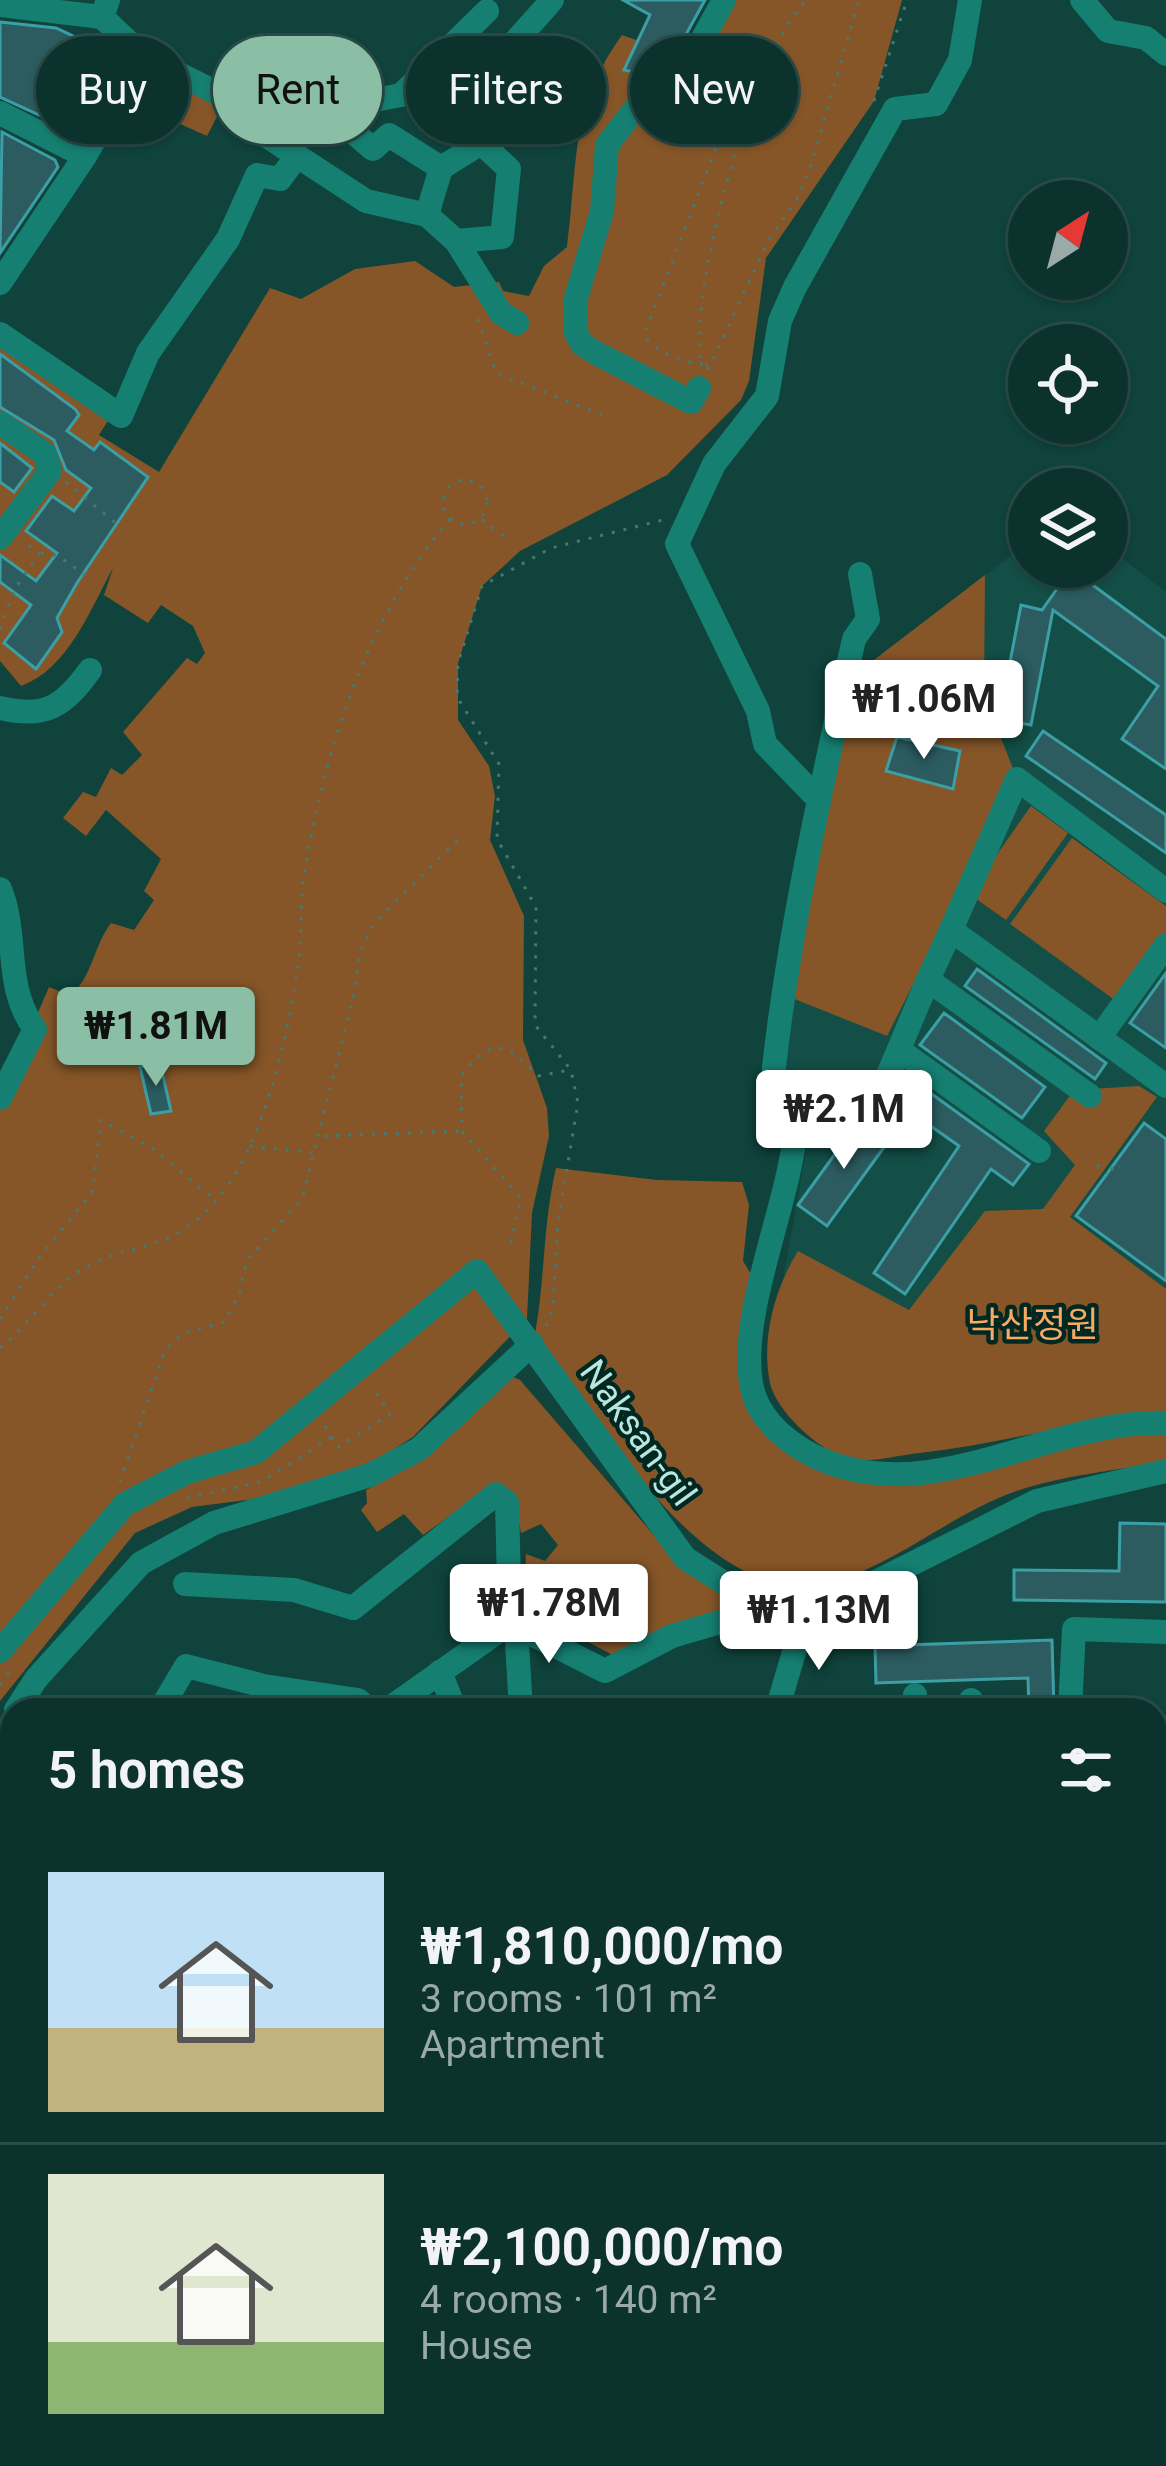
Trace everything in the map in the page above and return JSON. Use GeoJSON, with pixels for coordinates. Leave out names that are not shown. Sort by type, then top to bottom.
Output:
{"type":"FeatureCollection","features":[{"type":"Feature","properties":{"kind":"street"},"geometry":{"type":"LineString","coordinates":[[524,36],[552,0]]}},
{"type":"Feature","properties":{"kind":"street"},"geometry":{"type":"LineString","coordinates":[[701,376],[691,402],[582,344],[574,317],[602,211],[607,145],[634,109],[674,91],[724,0]]}},
{"type":"Feature","properties":{"kind":"street"},"geometry":{"type":"LineString","coordinates":[[819,800],[765,743],[758,710],[677,544],[714,464],[767,396],[780,321],[795,286],[895,109],[936,104],[960,60],[970,0]]}},
{"type":"Feature","properties":{"kind":"street"},"geometry":{"type":"LineString","coordinates":[[1082,0],[1108,32],[1146,38],[1166,54]]}},
{"type":"Feature","properties":{"kind":"street"},"geometry":{"type":"LineString","coordinates":[[0,5],[105,9],[126,36]]}},
{"type":"Feature","properties":{"kind":"street"},"geometry":{"type":"LineString","coordinates":[[382,99],[401,95],[487,10]]}},
{"type":"Feature","properties":{"kind":"street"},"geometry":{"type":"LineString","coordinates":[[0,113],[86,156]]}},
{"type":"Feature","properties":{"kind":"street"},"geometry":{"type":"LineString","coordinates":[[382,142],[389,135],[441,168]]}},
{"type":"Feature","properties":{"kind":"street"},"geometry":{"type":"LineString","coordinates":[[0,283],[93,144]]}},
{"type":"Feature","properties":{"kind":"street"},"geometry":{"type":"LineString","coordinates":[[278,144],[366,201],[428,214],[456,241],[501,313],[517,323]]}},
{"type":"Feature","properties":{"kind":"street"},"geometry":{"type":"LineString","coordinates":[[428,214],[441,168],[479,144]]}},
{"type":"Feature","properties":{"kind":"street"},"geometry":{"type":"LineString","coordinates":[[456,241],[502,237],[508,169],[482,144]]}},
{"type":"Feature","properties":{"kind":"street"},"geometry":{"type":"LineString","coordinates":[[0,334],[122,416],[148,353],[227,239],[257,175],[280,179],[297,156]]}},
{"type":"Feature","properties":{"kind":"street"},"geometry":{"type":"LineString","coordinates":[[0,423],[45,454],[50,471],[4,534]]}},
{"type":"Feature","properties":{"kind":"street"},"geometry":{"type":"LineString","coordinates":[[860,574],[868,619],[854,639],[819,800],[772,1075],[797,1120],[753,1329],[751,1382],[759,1406],[801,1450],[894,1478],[939,1473],[1066,1436],[1166,1423]]}},
{"type":"Feature","properties":{"kind":"street"},"geometry":{"type":"LineString","coordinates":[[0,708],[46,713],[66,704],[90,670]]}},
{"type":"Feature","properties":{"kind":"street"},"geometry":{"type":"LineString","coordinates":[[878,1099],[1017,779],[1166,891]]}},
{"type":"Feature","properties":{"kind":"street"},"geometry":{"type":"LineString","coordinates":[[0,889],[10,913],[20,1009],[35,1029],[0,1098]]}},
{"type":"Feature","properties":{"kind":"street"},"geometry":{"type":"LineString","coordinates":[[951,929],[1166,1086]]}},
{"type":"Feature","properties":{"kind":"street"},"geometry":{"type":"LineString","coordinates":[[1100,1038],[1166,945]]}},
{"type":"Feature","properties":{"kind":"street"},"geometry":{"type":"LineString","coordinates":[[928,980],[1090,1096]]}},
{"type":"Feature","properties":{"kind":"street"},"geometry":{"type":"LineString","coordinates":[[899,1050],[1040,1151]]}},
{"type":"Feature","properties":{"kind":"street","name":"Naksan-gil"},"geometry":{"type":"LineString","coordinates":[[125,1504],[187,1472],[256,1451],[476,1270],[685,1558],[765,1609],[804,1618]]}},
{"type":"Feature","properties":{"kind":"street"},"geometry":{"type":"LineString","coordinates":[[24,1698],[141,1563],[214,1523],[370,1475],[419,1448],[532,1344]]}},
{"type":"Feature","properties":{"kind":"street"},"geometry":{"type":"LineString","coordinates":[[781,1698],[804,1618],[1037,1502],[1166,1472]]}},
{"type":"Feature","properties":{"kind":"street"},"geometry":{"type":"LineString","coordinates":[[185,1584],[294,1590],[353,1608],[496,1494],[507,1503],[511,1529],[520,1698]]}},
{"type":"Feature","properties":{"kind":"street"},"geometry":{"type":"LineString","coordinates":[[0,1651],[125,1504]]}},
{"type":"Feature","properties":{"kind":"street"},"geometry":{"type":"LineString","coordinates":[[513,1625],[605,1671],[672,1636],[765,1609]]}},
{"type":"Feature","properties":{"kind":"street"},"geometry":{"type":"LineString","coordinates":[[404,1698],[513,1625]]}},
{"type":"Feature","properties":{"kind":"street"},"geometry":{"type":"LineString","coordinates":[[1071,1698],[1074,1629],[1166,1632]]}},
{"type":"Feature","properties":{"kind":"street"},"geometry":{"type":"LineString","coordinates":[[167,1698],[186,1666],[264,1687],[344,1698]]}},
{"type":"Feature","properties":{"kind":"street"},"geometry":{"type":"LineString","coordinates":[[440,1672],[450,1698]]}},
{"type":"Feature","properties":{"kind":"path"},"geometry":{"type":"LineString","coordinates":[[784,36],[806,0]]}},
{"type":"Feature","properties":{"kind":"path"},"geometry":{"type":"LineString","coordinates":[[701,376],[710,367],[767,243],[798,197],[828,117],[859,0]]}},
{"type":"Feature","properties":{"kind":"path"},"geometry":{"type":"LineString","coordinates":[[874,105],[907,0]]}},
{"type":"Feature","properties":{"kind":"path"},"geometry":{"type":"LineString","coordinates":[[701,376],[648,342],[646,330],[721,144]]}},
{"type":"Feature","properties":{"kind":"path"},"geometry":{"type":"LineString","coordinates":[[701,376],[697,332],[704,316],[715,220],[740,144]]}},
{"type":"Feature","properties":{"kind":"path"},"geometry":{"type":"LineString","coordinates":[[490,296],[474,309],[496,373],[610,418]]}},
{"type":"Feature","properties":{"kind":"path"},"geometry":{"type":"LineString","coordinates":[[50,471],[119,526]]}},
{"type":"Feature","properties":{"kind":"path"},"geometry":{"type":"LineString","coordinates":[[465,480],[484,491],[487,506],[480,519],[467,524],[450,519],[443,496],[451,484],[465,480]]}},
{"type":"Feature","properties":{"kind":"path"},"geometry":{"type":"LineString","coordinates":[[532,1344],[544,1331],[554,1306],[558,1222],[578,1103],[571,1070],[535,1024],[536,907],[496,839],[501,771],[460,709],[458,663],[482,586],[551,548],[678,517]]}},
{"type":"Feature","properties":{"kind":"path"},"geometry":{"type":"LineString","coordinates":[[0,1348],[74,1274],[93,1263],[158,1246],[216,1201],[248,1145],[286,1024],[313,829],[335,741],[381,625],[424,548],[450,519]]}},
{"type":"Feature","properties":{"kind":"path"},"geometry":{"type":"LineString","coordinates":[[480,519],[507,538]]}},
{"type":"Feature","properties":{"kind":"path"},"geometry":{"type":"LineString","coordinates":[[4,534],[39,553],[58,556],[87,576]]}},
{"type":"Feature","properties":{"kind":"path"},"geometry":{"type":"LineString","coordinates":[[0,629],[14,590],[39,553]]}},
{"type":"Feature","properties":{"kind":"path"},"geometry":{"type":"LineString","coordinates":[[125,1504],[120,1483],[165,1350],[183,1333],[224,1322],[232,1313],[247,1260],[290,1218],[311,1180],[360,952],[392,901],[416,887],[464,834]]}},
{"type":"Feature","properties":{"kind":"path"},"geometry":{"type":"LineString","coordinates":[[511,1243],[521,1198],[462,1131],[461,1076],[480,1052],[507,1048],[538,1076],[571,1070]]}},
{"type":"Feature","properties":{"kind":"path"},"geometry":{"type":"LineString","coordinates":[[0,1319],[38,1259],[87,1204],[98,1180],[94,1148],[101,1120],[152,1148],[216,1201]]}},
{"type":"Feature","properties":{"kind":"path"},"geometry":{"type":"LineString","coordinates":[[322,1136],[462,1131]]}},
{"type":"Feature","properties":{"kind":"path"},"geometry":{"type":"LineString","coordinates":[[248,1145],[318,1153]]}},
{"type":"Feature","properties":{"kind":"path"},"geometry":{"type":"LineString","coordinates":[[1096,1165],[1116,1172],[1120,1167]]}},
{"type":"Feature","properties":{"kind":"path"},"geometry":{"type":"LineString","coordinates":[[323,1424],[338,1447],[390,1414],[365,1377]]}},
{"type":"Feature","properties":{"kind":"shaded area"},"geometry":{"type":"Polygon","coordinates":[[[1008,558],[1008,588],[1128,588],[1128,563],[1166,592],[1166,1411],[770,1353],[806,1151],[801,1104],[779,1073],[849,679],[1008,558]]]}},
{"type":"Feature","properties":{"kind":"green space"},"geometry":{"type":"Polygon","coordinates":[[[720,0],[902,0],[874,101],[766,258],[749,381],[741,400],[667,475],[520,551],[482,586],[458,663],[458,720],[489,766],[495,796],[490,840],[524,916],[523,1040],[547,1108],[549,1136],[532,1213],[527,1319],[413,1437],[378,1459],[284,1495],[192,1507],[135,1533],[0,1698],[0,1101],[49,987],[71,996],[111,923],[134,930],[154,900],[144,891],[161,859],[106,810],[86,836],[63,818],[83,792],[96,797],[111,768],[122,775],[142,755],[123,732],[187,658],[197,664],[205,653],[193,626],[161,605],[148,623],[104,595],[113,568],[76,636],[38,678],[21,686],[0,661],[0,343],[111,416],[99,435],[159,472],[270,288],[301,299],[355,269],[415,261],[454,287],[499,282],[503,291],[529,296],[544,266],[567,247],[578,144],[606,144],[606,59],[622,35],[630,38],[630,144],[798,144],[798,36],[702,36],[720,0]]]}},
{"type":"Feature","properties":{"kind":"green space"},"geometry":{"type":"Polygon","coordinates":[[[189,86],[213,96],[213,124],[207,136],[189,128],[189,86]]]}},
{"type":"Feature","properties":{"kind":"green space"},"geometry":{"type":"Polygon","coordinates":[[[985,575],[984,694],[1017,779],[887,1036],[792,998],[849,679],[985,575]]]}},
{"type":"Feature","properties":{"kind":"green space"},"geometry":{"type":"Polygon","coordinates":[[[1031,806],[1068,833],[1006,920],[969,894],[1031,806]]]}},
{"type":"Feature","properties":{"kind":"green space"},"geometry":{"type":"Polygon","coordinates":[[[1072,838],[1166,906],[1166,932],[1116,1001],[1010,924],[1072,838]]]}},
{"type":"Feature","properties":{"kind":"green space","name":"낙산정원"},"geometry":{"type":"Polygon","coordinates":[[[1139,1086],[1157,1097],[1070,1217],[1166,1289],[1166,1414],[871,1460],[843,1457],[804,1432],[774,1395],[767,1349],[782,1282],[798,1251],[909,1310],[985,1211],[1043,1209],[1075,1165],[1044,1131],[1074,1090],[1139,1086]]]}},
{"type":"Feature","properties":{"kind":"green space"},"geometry":{"type":"Polygon","coordinates":[[[556,1168],[657,1180],[742,1182],[749,1205],[743,1261],[754,1279],[742,1389],[851,1474],[1166,1430],[1166,1461],[1014,1492],[874,1566],[825,1584],[781,1584],[738,1568],[697,1538],[658,1499],[535,1334],[556,1168]]]}},
{"type":"Feature","properties":{"kind":"green space"},"geometry":{"type":"Polygon","coordinates":[[[511,1376],[520,1380],[678,1563],[720,1594],[727,1610],[613,1655],[551,1616],[531,1590],[526,1554],[545,1561],[558,1545],[541,1524],[521,1533],[515,1501],[489,1488],[423,1535],[404,1514],[377,1532],[361,1510],[367,1503],[366,1490],[391,1477],[511,1376]]]}},
{"type":"Feature","properties":{"kind":"building"},"geometry":{"type":"Polygon","coordinates":[[[623,0],[705,0],[685,36],[640,36],[650,15],[623,0]]]}},
{"type":"Feature","properties":{"kind":"building"},"geometry":{"type":"Polygon","coordinates":[[[0,22],[56,28],[73,36],[36,36],[36,114],[0,97],[0,22]]]}},
{"type":"Feature","properties":{"kind":"building"},"geometry":{"type":"Polygon","coordinates":[[[2,132],[55,160],[58,167],[0,253],[2,132]]]}},
{"type":"Feature","properties":{"kind":"building"},"geometry":{"type":"Polygon","coordinates":[[[0,354],[75,409],[79,415],[67,431],[94,450],[100,442],[148,477],[77,583],[57,618],[62,632],[36,669],[4,643],[31,605],[0,582],[0,555],[36,581],[57,553],[26,531],[52,496],[74,511],[91,488],[66,470],[54,440],[0,407],[0,354]]]}},
{"type":"Feature","properties":{"kind":"building"},"geometry":{"type":"Polygon","coordinates":[[[0,443],[32,468],[14,492],[0,482],[0,443]]]}},
{"type":"Feature","properties":{"kind":"building"},"geometry":{"type":"Polygon","coordinates":[[[1058,588],[1097,588],[1166,639],[1166,769],[1122,739],[1158,686],[1053,610],[1031,725],[999,719],[1021,605],[1042,610],[1058,588]]]}},
{"type":"Feature","properties":{"kind":"building"},"geometry":{"type":"Polygon","coordinates":[[[1043,731],[1166,815],[1166,853],[1026,756],[1043,731]]]}},
{"type":"Feature","properties":{"kind":"building"},"geometry":{"type":"Polygon","coordinates":[[[897,737],[960,751],[953,789],[886,771],[897,737]]]}},
{"type":"Feature","properties":{"kind":"building"},"geometry":{"type":"Polygon","coordinates":[[[977,969],[1106,1063],[1095,1079],[965,986],[977,969]]]}},
{"type":"Feature","properties":{"kind":"building"},"geometry":{"type":"Polygon","coordinates":[[[1166,973],[1166,1048],[1130,1023],[1166,973]]]}},
{"type":"Feature","properties":{"kind":"building"},"geometry":{"type":"Polygon","coordinates":[[[944,1013],[1045,1087],[1022,1118],[920,1045],[944,1013]]]}},
{"type":"Feature","properties":{"kind":"building"},"geometry":{"type":"Polygon","coordinates":[[[160,1063],[171,1111],[151,1114],[140,1067],[160,1063]]]}},
{"type":"Feature","properties":{"kind":"building"},"geometry":{"type":"Polygon","coordinates":[[[908,1077],[1029,1164],[1013,1185],[991,1169],[905,1294],[874,1273],[959,1146],[895,1101],[908,1077]]]}},
{"type":"Feature","properties":{"kind":"building"},"geometry":{"type":"Polygon","coordinates":[[[861,1118],[890,1139],[827,1226],[798,1205],[861,1118]]]}},
{"type":"Feature","properties":{"kind":"building"},"geometry":{"type":"Polygon","coordinates":[[[1144,1123],[1166,1139],[1166,1281],[1076,1216],[1144,1123]]]}},
{"type":"Feature","properties":{"kind":"building"},"geometry":{"type":"Polygon","coordinates":[[[1120,1523],[1166,1524],[1166,1602],[1014,1600],[1014,1570],[1119,1571],[1120,1523]]]}},
{"type":"Feature","properties":{"kind":"building"},"geometry":{"type":"Polygon","coordinates":[[[1052,1640],[1054,1698],[1029,1698],[1028,1678],[876,1683],[875,1646],[1052,1640]]]}}]}
